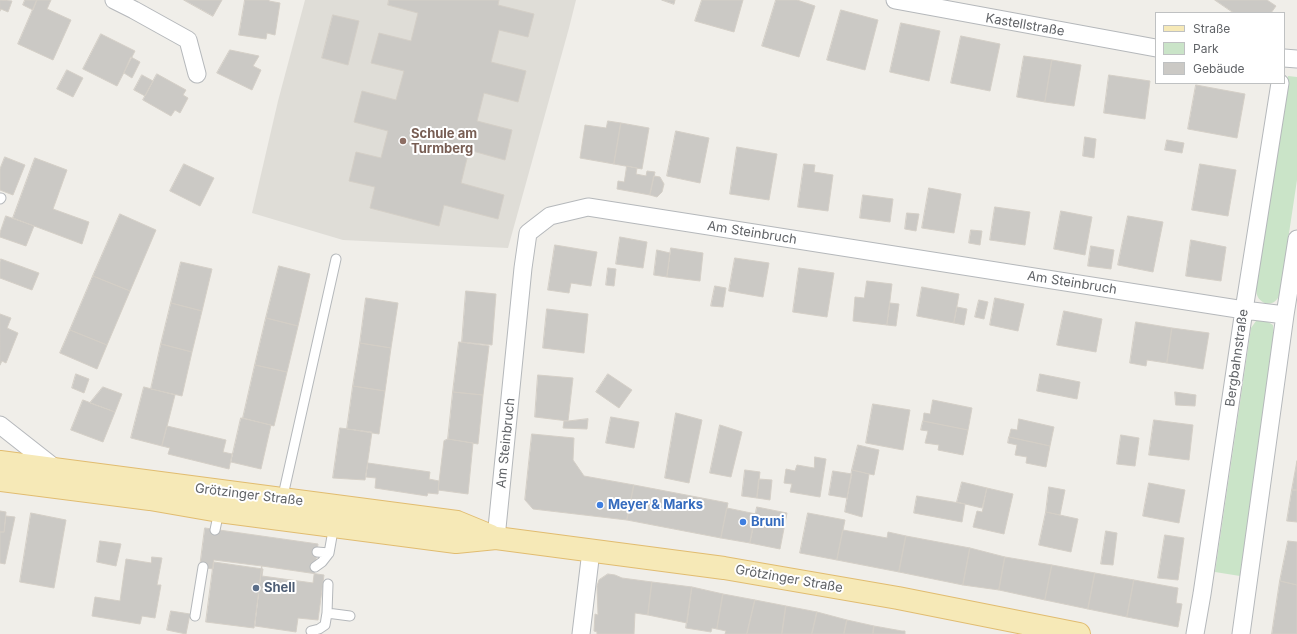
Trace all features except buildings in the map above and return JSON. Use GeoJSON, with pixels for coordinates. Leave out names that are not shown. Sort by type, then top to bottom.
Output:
{"type":"FeatureCollection","features":[{"type":"Feature","properties":{"kind":"main road","name":"Grötzinger Straße"},"geometry":{"type":"LineString","coordinates":[[0,462],[56,469],[219,507],[282,500],[335,517],[456,542],[496,538],[724,568],[898,598],[1039,630],[1080,634]]}},
{"type":"Feature","properties":{"kind":"main road","name":"Grötzinger Straße"},"geometry":{"type":"LineString","coordinates":[[0,480],[219,507],[335,517]]}},
{"type":"Feature","properties":{"kind":"street"},"geometry":{"type":"LineString","coordinates":[[114,0],[188,40],[198,74]]}},
{"type":"Feature","properties":{"kind":"street","name":"Kastellstraße"},"geometry":{"type":"LineString","coordinates":[[895,0],[1155,48]]}},
{"type":"Feature","properties":{"kind":"street"},"geometry":{"type":"LineString","coordinates":[[1285,58],[1297,59]]}},
{"type":"Feature","properties":{"kind":"street","name":"Bergbahnstraße"},"geometry":{"type":"LineString","coordinates":[[1195,634],[1280,84]]}},
{"type":"Feature","properties":{"kind":"street","name":"Am Steinbruch"},"geometry":{"type":"LineString","coordinates":[[496,538],[523,268],[528,233],[550,216],[588,207],[1244,310],[1285,315]]}},
{"type":"Feature","properties":{"kind":"street"},"geometry":{"type":"LineString","coordinates":[[1241,634],[1285,315],[1297,239]]}},
{"type":"Feature","properties":{"kind":"street"},"geometry":{"type":"LineString","coordinates":[[0,425],[56,469]]}},
{"type":"Feature","properties":{"kind":"street"},"geometry":{"type":"LineString","coordinates":[[581,634],[591,551]]}},
{"type":"Feature","properties":{"kind":"lane"},"geometry":{"type":"LineString","coordinates":[[282,500],[336,259]]}},
{"type":"Feature","properties":{"kind":"lane"},"geometry":{"type":"LineString","coordinates":[[315,567],[322,562],[329,553],[335,517]]}},
{"type":"Feature","properties":{"kind":"lane"},"geometry":{"type":"LineString","coordinates":[[317,552],[329,553]]}},
{"type":"Feature","properties":{"kind":"lane"},"geometry":{"type":"LineString","coordinates":[[195,616],[203,567]]}},
{"type":"Feature","properties":{"kind":"lane"},"geometry":{"type":"LineString","coordinates":[[311,631],[323,628],[326,621],[328,584]]}},
{"type":"Feature","properties":{"kind":"lane"},"geometry":{"type":"LineString","coordinates":[[327,613],[350,616]]}},
{"type":"Feature","properties":{"kind":"shaded area","name":"Schule am Turmberg"},"geometry":{"type":"Polygon","coordinates":[[[305,0],[576,0],[508,248],[343,240],[252,213],[278,101],[305,0]]]}},
{"type":"Feature","properties":{"kind":"green space"},"geometry":{"type":"Polygon","coordinates":[[[1288,76],[1297,77],[1297,180],[1280,293],[1275,302],[1267,304],[1260,299],[1256,290],[1288,76]]]}},
{"type":"Feature","properties":{"kind":"green space"},"geometry":{"type":"Polygon","coordinates":[[[1265,320],[1273,325],[1274,334],[1240,576],[1215,572],[1251,328],[1256,321],[1265,320]]]}},
{"type":"Feature","properties":{"kind":"place","name":"Schule am Turmberg"},"geometry":{"type":"Point","coordinates":[403,141]}},
{"type":"Feature","properties":{"kind":"place","name":"Meyer & Marks"},"geometry":{"type":"Point","coordinates":[600,505]}},
{"type":"Feature","properties":{"kind":"place","name":"Bruni"},"geometry":{"type":"Point","coordinates":[743,522]}},
{"type":"Feature","properties":{"kind":"place","name":"Shell"},"geometry":{"type":"Point","coordinates":[256,588]}}]}
